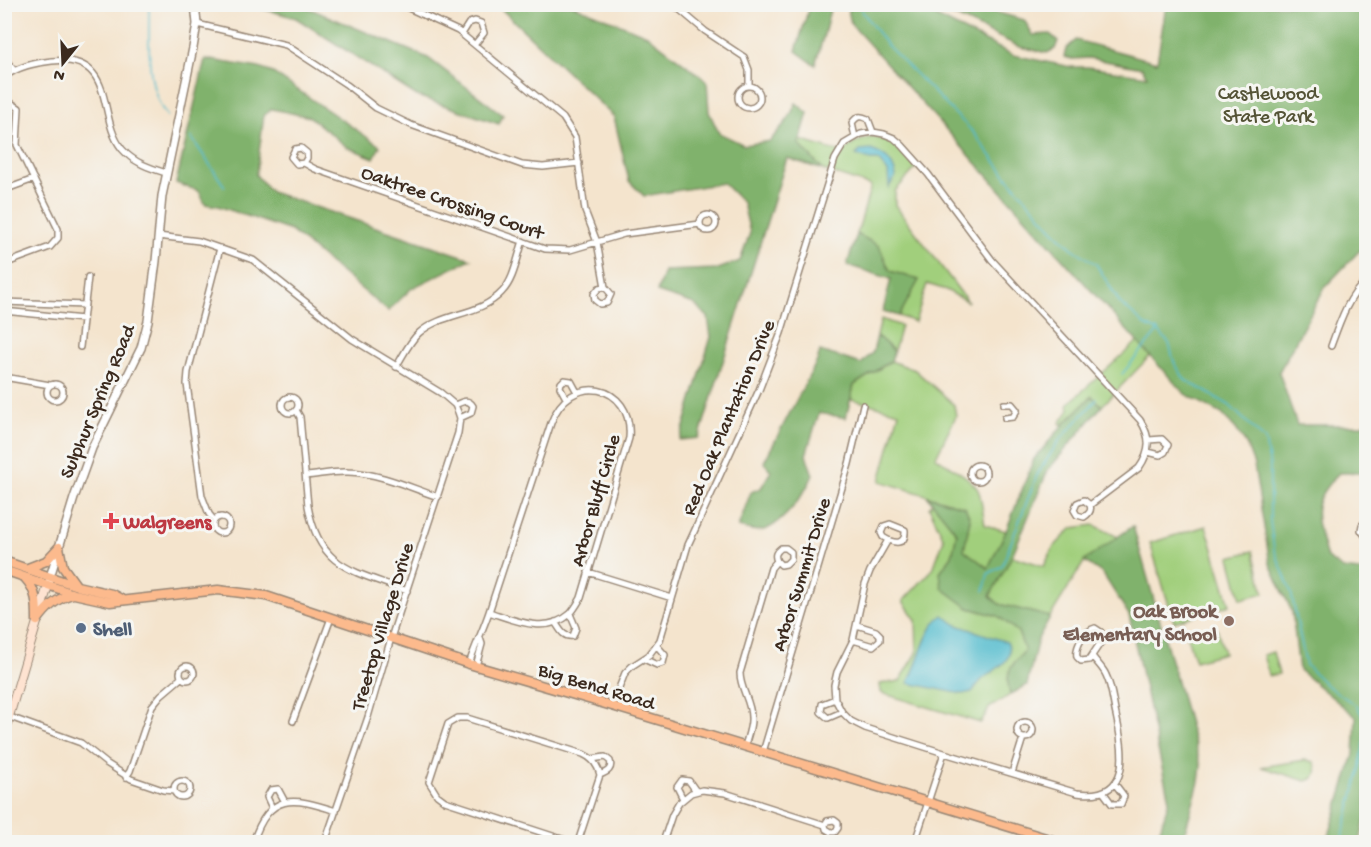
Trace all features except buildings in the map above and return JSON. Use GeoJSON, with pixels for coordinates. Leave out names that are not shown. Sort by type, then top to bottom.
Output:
{"type":"FeatureCollection","features":[{"type":"Feature","properties":{"kind":"main road"},"geometry":{"type":"LineString","coordinates":[[37,621],[37,599],[25,572],[42,564],[59,548]]}},
{"type":"Feature","properties":{"kind":"main road"},"geometry":{"type":"LineString","coordinates":[[37,621],[45,610],[58,599],[75,590],[63,567],[59,548]]}},
{"type":"Feature","properties":{"kind":"main road","name":"Big Bend Road"},"geometry":{"type":"LineString","coordinates":[[4,561],[25,572],[110,602],[211,590],[266,596],[472,665],[1059,843]]}},
{"type":"Feature","properties":{"kind":"main road","name":"Big Bend Road"},"geometry":{"type":"LineString","coordinates":[[4,570],[25,572]]}},
{"type":"Feature","properties":{"kind":"main road","name":"Sulphur Spring Road"},"geometry":{"type":"LineString","coordinates":[[4,733],[49,581]]}},
{"type":"Feature","properties":{"kind":"street","name":"Sulphur Spring Road"},"geometry":{"type":"LineString","coordinates":[[49,581],[77,488],[92,448],[141,348],[153,288],[159,214],[166,173],[197,24],[195,4]]}},
{"type":"Feature","properties":{"kind":"street"},"geometry":{"type":"LineString","coordinates":[[400,4],[462,34],[564,118],[575,137],[585,211],[597,242],[605,288]]}},
{"type":"Feature","properties":{"kind":"street"},"geometry":{"type":"LineString","coordinates":[[673,4],[705,31],[744,57],[749,70],[749,85]]}},
{"type":"Feature","properties":{"kind":"street"},"geometry":{"type":"LineString","coordinates":[[462,34],[469,23],[475,21],[480,23],[484,33],[475,44]]}},
{"type":"Feature","properties":{"kind":"street"},"geometry":{"type":"LineString","coordinates":[[197,24],[286,45],[347,85],[376,108],[411,125],[522,165],[543,167],[579,163]]}},
{"type":"Feature","properties":{"kind":"street"},"geometry":{"type":"LineString","coordinates":[[4,58],[14,70]]}},
{"type":"Feature","properties":{"kind":"street"},"geometry":{"type":"LineString","coordinates":[[4,76],[14,70],[37,63],[59,61],[76,63],[90,70],[103,94],[120,147],[135,161],[166,173]]}},
{"type":"Feature","properties":{"kind":"street"},"geometry":{"type":"LineString","coordinates":[[749,85],[756,88],[759,99],[756,106],[749,108],[740,103],[738,96],[740,90],[749,85]]}},
{"type":"Feature","properties":{"kind":"street"},"geometry":{"type":"LineString","coordinates":[[4,101],[19,108],[17,145],[56,222],[58,238],[50,247],[4,264]]}},
{"type":"Feature","properties":{"kind":"street","name":"Red Oak Plantation Drive"},"geometry":{"type":"LineString","coordinates":[[612,706],[625,673],[657,646],[688,545],[759,390],[781,333],[835,159],[844,144],[855,137],[852,123],[856,117],[861,116],[868,119],[873,132],[894,138],[911,154],[992,260],[1140,420],[1147,431],[1149,440],[1162,439],[1168,445],[1161,455],[1148,452],[1139,468],[1090,505]]}},
{"type":"Feature","properties":{"kind":"street"},"geometry":{"type":"LineString","coordinates":[[855,137],[873,132]]}},
{"type":"Feature","properties":{"kind":"street","name":"Oaktree Crossing Court"},"geometry":{"type":"LineString","coordinates":[[304,162],[315,170],[545,249],[560,251],[635,232],[700,224]]}},
{"type":"Feature","properties":{"kind":"street"},"geometry":{"type":"LineString","coordinates":[[4,190],[34,179]]}},
{"type":"Feature","properties":{"kind":"street","name":"Treetop Village Drive"},"geometry":{"type":"LineString","coordinates":[[158,236],[220,248],[258,264],[330,323],[396,367],[434,388],[455,405],[466,401],[473,406],[471,413],[460,418],[458,433],[391,638],[372,706],[325,843]]}},
{"type":"Feature","properties":{"kind":"street"},"geometry":{"type":"LineString","coordinates":[[396,367],[411,342],[424,329],[484,306],[502,292],[508,284],[523,241]]}},
{"type":"Feature","properties":{"kind":"street"},"geometry":{"type":"LineString","coordinates":[[214,520],[202,496],[187,384],[188,372],[220,248]]}},
{"type":"Feature","properties":{"kind":"street"},"geometry":{"type":"LineString","coordinates":[[80,347],[88,277]]}},
{"type":"Feature","properties":{"kind":"street"},"geometry":{"type":"LineString","coordinates":[[1330,346],[1349,305],[1366,281]]}},
{"type":"Feature","properties":{"kind":"street"},"geometry":{"type":"LineString","coordinates":[[4,302],[85,305]]}},
{"type":"Feature","properties":{"kind":"street"},"geometry":{"type":"LineString","coordinates":[[4,311],[83,319]]}},
{"type":"Feature","properties":{"kind":"street"},"geometry":{"type":"LineString","coordinates":[[4,377],[51,386]]}},
{"type":"Feature","properties":{"kind":"street","name":"Arbor Bluff Circle"},"geometry":{"type":"LineString","coordinates":[[566,399],[560,385],[564,380],[571,381],[577,392]]}},
{"type":"Feature","properties":{"kind":"street","name":"Arbor Bluff Circle"},"geometry":{"type":"LineString","coordinates":[[472,665],[476,642],[480,638],[489,612],[554,416],[566,399],[577,392],[590,390],[612,395],[627,414],[630,426],[626,449],[581,598],[570,614],[555,622],[532,625],[489,612]]}},
{"type":"Feature","properties":{"kind":"street"},"geometry":{"type":"LineString","coordinates":[[1004,404],[1012,404],[1017,410],[1013,417],[1005,418]]}},
{"type":"Feature","properties":{"kind":"street"},"geometry":{"type":"LineString","coordinates":[[455,405],[460,418]]}},
{"type":"Feature","properties":{"kind":"street","name":"Arbor Summit Drive"},"geometry":{"type":"LineString","coordinates":[[763,752],[849,464],[863,405]]}},
{"type":"Feature","properties":{"kind":"street"},"geometry":{"type":"LineString","coordinates":[[296,410],[300,417],[310,520],[318,542],[341,564],[350,569],[407,591]]}},
{"type":"Feature","properties":{"kind":"street"},"geometry":{"type":"LineString","coordinates":[[1148,452],[1149,440]]}},
{"type":"Feature","properties":{"kind":"street"},"geometry":{"type":"LineString","coordinates":[[306,476],[346,472],[363,473],[438,497]]}},
{"type":"Feature","properties":{"kind":"street"},"geometry":{"type":"LineString","coordinates":[[1366,521],[1361,530],[1366,537]]}},
{"type":"Feature","properties":{"kind":"street"},"geometry":{"type":"LineString","coordinates":[[890,524],[905,530],[902,542],[888,540],[881,533],[884,526],[890,524]]}},
{"type":"Feature","properties":{"kind":"street"},"geometry":{"type":"LineString","coordinates":[[888,540],[870,571],[860,604],[853,640],[837,672],[834,685],[835,699],[851,722],[1077,793],[1103,792],[1115,784],[1122,769],[1123,745],[1107,676],[1092,656]]}},
{"type":"Feature","properties":{"kind":"street"},"geometry":{"type":"LineString","coordinates":[[745,747],[752,718],[749,704],[742,690],[740,673],[771,568],[777,561]]}},
{"type":"Feature","properties":{"kind":"street"},"geometry":{"type":"LineString","coordinates":[[588,572],[672,598]]}},
{"type":"Feature","properties":{"kind":"street","name":"Arbor Bluff Circle"},"geometry":{"type":"LineString","coordinates":[[555,622],[567,637],[573,636],[576,628],[570,614]]}},
{"type":"Feature","properties":{"kind":"street"},"geometry":{"type":"LineString","coordinates":[[292,721],[331,618]]}},
{"type":"Feature","properties":{"kind":"street"},"geometry":{"type":"LineString","coordinates":[[853,640],[873,646],[880,640],[880,635],[876,631],[857,625]]}},
{"type":"Feature","properties":{"kind":"street"},"geometry":{"type":"LineString","coordinates":[[1095,628],[1101,632],[1102,638],[1092,656],[1087,661],[1081,661],[1076,652],[1086,633],[1095,628]]}},
{"type":"Feature","properties":{"kind":"street","name":"Red Oak Plantation Drive"},"geometry":{"type":"LineString","coordinates":[[644,659],[657,665],[663,663],[665,655],[657,646]]}},
{"type":"Feature","properties":{"kind":"street"},"geometry":{"type":"LineString","coordinates":[[126,777],[156,701],[181,678]]}},
{"type":"Feature","properties":{"kind":"street"},"geometry":{"type":"LineString","coordinates":[[835,699],[822,704],[821,712],[828,718],[842,712]]}},
{"type":"Feature","properties":{"kind":"street"},"geometry":{"type":"LineString","coordinates":[[10,717],[76,741],[126,777],[163,790],[174,791]]}},
{"type":"Feature","properties":{"kind":"street"},"geometry":{"type":"LineString","coordinates":[[571,843],[445,801],[437,795],[431,787],[430,775],[446,728],[452,720],[467,718],[583,754],[592,759],[600,775],[578,843]]}},
{"type":"Feature","properties":{"kind":"street"},"geometry":{"type":"LineString","coordinates":[[1012,773],[1023,738]]}},
{"type":"Feature","properties":{"kind":"street"},"geometry":{"type":"LineString","coordinates":[[915,843],[944,753]]}},
{"type":"Feature","properties":{"kind":"street"},"geometry":{"type":"LineString","coordinates":[[592,759],[605,758],[610,761],[610,768],[600,775]]}},
{"type":"Feature","properties":{"kind":"street"},"geometry":{"type":"LineString","coordinates":[[683,799],[677,787],[682,780],[689,781],[696,791]]}},
{"type":"Feature","properties":{"kind":"street"},"geometry":{"type":"LineString","coordinates":[[1103,792],[1112,804],[1121,804],[1124,796],[1115,784]]}},
{"type":"Feature","properties":{"kind":"street"},"geometry":{"type":"LineString","coordinates":[[272,808],[267,797],[271,789],[278,789],[285,802]]}},
{"type":"Feature","properties":{"kind":"street"},"geometry":{"type":"LineString","coordinates":[[663,843],[672,815],[683,799],[696,791],[711,790],[726,793],[825,825]]}},
{"type":"Feature","properties":{"kind":"street"},"geometry":{"type":"LineString","coordinates":[[253,843],[261,821],[272,808],[285,802],[304,801],[336,811]]}},
{"type":"Feature","properties":{"kind":"green space"},"geometry":{"type":"Polygon","coordinates":[[[810,4],[831,5],[815,65],[796,51],[810,4]]]}},
{"type":"Feature","properties":{"kind":"green space"},"geometry":{"type":"Polygon","coordinates":[[[249,5],[301,5],[428,58],[503,115],[499,124],[417,96],[296,18],[249,5]]]}},
{"type":"Feature","properties":{"kind":"green space"},"geometry":{"type":"Polygon","coordinates":[[[497,5],[573,5],[647,35],[707,81],[709,112],[719,133],[744,145],[770,141],[789,118],[796,103],[808,113],[799,144],[823,170],[787,158],[699,438],[680,440],[711,337],[708,317],[694,304],[657,292],[664,271],[718,269],[740,261],[750,233],[743,203],[723,183],[644,196],[629,181],[614,117],[497,5]]]}},
{"type":"Feature","properties":{"kind":"green space","name":"Castlewood State Park"},"geometry":{"type":"Polygon","coordinates":[[[847,5],[913,5],[1013,55],[1071,67],[1088,67],[1147,76],[1142,68],[1089,58],[1064,57],[1066,49],[1076,40],[1157,62],[1166,5],[1366,5],[1366,244],[1325,287],[1279,372],[1297,425],[1363,425],[1366,422],[1366,473],[1339,473],[1322,494],[1316,512],[1327,558],[1343,569],[1366,572],[1366,615],[1361,620],[1360,656],[1366,670],[1366,815],[1360,842],[1327,842],[1354,754],[1356,717],[1299,670],[1292,612],[1270,564],[1254,465],[1246,444],[1222,414],[1185,394],[1150,356],[851,24],[847,5]]]}},
{"type":"Feature","properties":{"kind":"green space"},"geometry":{"type":"Polygon","coordinates":[[[931,5],[970,5],[1024,20],[1033,35],[1050,34],[1058,41],[1055,49],[1047,53],[1020,47],[931,5]]]}},
{"type":"Feature","properties":{"kind":"green space"},"geometry":{"type":"Polygon","coordinates":[[[205,59],[259,68],[273,73],[380,146],[374,158],[347,147],[310,117],[272,109],[264,115],[256,175],[271,192],[471,259],[412,288],[388,311],[291,231],[218,206],[205,204],[199,191],[176,183],[205,59]]]}},
{"type":"Feature","properties":{"kind":"green space"},"geometry":{"type":"Polygon","coordinates":[[[872,137],[891,141],[917,167],[895,191],[895,205],[968,302],[946,290],[927,284],[915,322],[899,316],[919,280],[890,271],[879,246],[857,234],[871,186],[823,170],[798,144],[800,140],[842,153],[856,143],[872,137]]]}},
{"type":"Feature","properties":{"kind":"green space"},"geometry":{"type":"Polygon","coordinates":[[[857,234],[879,246],[890,271],[919,280],[899,316],[883,311],[891,279],[847,265],[857,234]]]}},
{"type":"Feature","properties":{"kind":"green space"},"geometry":{"type":"Polygon","coordinates":[[[881,319],[901,326],[894,351],[877,336],[881,319]]]}},
{"type":"Feature","properties":{"kind":"green space"},"geometry":{"type":"Polygon","coordinates":[[[877,336],[894,351],[891,361],[854,385],[846,418],[819,413],[806,455],[813,475],[800,498],[788,513],[767,529],[756,531],[738,527],[751,492],[761,488],[771,471],[764,462],[817,361],[820,351],[861,364],[873,352],[877,336]]]}},
{"type":"Feature","properties":{"kind":"green space"},"geometry":{"type":"Polygon","coordinates":[[[1138,341],[1150,356],[1102,406],[1092,396],[1063,425],[1060,423],[1069,410],[1068,404],[1138,341]]]}},
{"type":"Feature","properties":{"kind":"green space"},"geometry":{"type":"Polygon","coordinates":[[[891,361],[915,370],[954,405],[956,416],[936,457],[966,477],[976,487],[980,496],[985,525],[1006,531],[988,568],[964,550],[970,519],[965,507],[880,481],[899,412],[851,399],[854,385],[891,361]]]}},
{"type":"Feature","properties":{"kind":"green space"},"geometry":{"type":"Polygon","coordinates":[[[1092,396],[1102,406],[1048,470],[1012,556],[990,596],[999,604],[1050,617],[1038,639],[1027,685],[1010,695],[1008,676],[1015,662],[1025,651],[1018,632],[998,616],[969,608],[942,588],[940,572],[952,556],[957,533],[927,496],[965,507],[970,519],[964,550],[988,568],[1006,531],[1034,459],[1092,396]]]}},
{"type":"Feature","properties":{"kind":"green space"},"geometry":{"type":"Polygon","coordinates":[[[933,503],[957,533],[952,556],[940,572],[969,608],[998,616],[1018,632],[1025,651],[1015,661],[1008,675],[1010,695],[989,708],[981,723],[881,693],[880,684],[900,681],[917,653],[916,620],[903,601],[933,569],[944,539],[929,507],[933,503]]]}},
{"type":"Feature","properties":{"kind":"green space"},"geometry":{"type":"Polygon","coordinates":[[[1094,525],[1118,537],[1084,562],[1050,617],[999,604],[990,596],[1012,556],[1044,566],[1053,548],[1072,528],[1094,525]]]}},
{"type":"Feature","properties":{"kind":"green space"},"geometry":{"type":"Polygon","coordinates":[[[1133,526],[1201,766],[1199,782],[1182,842],[1137,842],[1160,830],[1169,800],[1129,615],[1103,574],[1084,561],[1133,526]]]}},
{"type":"Feature","properties":{"kind":"green space"},"geometry":{"type":"Polygon","coordinates":[[[1206,526],[1230,605],[1174,622],[1150,543],[1206,526]]]}},
{"type":"Feature","properties":{"kind":"green space"},"geometry":{"type":"Polygon","coordinates":[[[1253,551],[1264,593],[1241,599],[1230,557],[1253,551]]]}},
{"type":"Feature","properties":{"kind":"green space"},"geometry":{"type":"Polygon","coordinates":[[[1217,629],[1224,653],[1195,661],[1187,637],[1217,629]]]}},
{"type":"Feature","properties":{"kind":"green space"},"geometry":{"type":"Polygon","coordinates":[[[1273,652],[1279,674],[1269,676],[1263,655],[1273,652]]]}},
{"type":"Feature","properties":{"kind":"green space"},"geometry":{"type":"Polygon","coordinates":[[[1305,760],[1314,762],[1316,768],[1316,774],[1306,781],[1261,767],[1305,760]]]}},
{"type":"Feature","properties":{"kind":"water"},"geometry":{"type":"Polygon","coordinates":[[[871,150],[884,156],[893,166],[896,176],[889,187],[888,172],[878,160],[856,155],[860,151],[871,150]]]}},
{"type":"Feature","properties":{"kind":"water"},"geometry":{"type":"Polygon","coordinates":[[[943,615],[957,625],[1007,642],[1009,654],[1007,659],[982,680],[972,692],[962,694],[908,683],[931,628],[943,615]]]}},
{"type":"Feature","properties":{"kind":"waterway"},"geometry":{"type":"LineString","coordinates":[[149,4],[151,77],[160,104],[167,116]]}},
{"type":"Feature","properties":{"kind":"waterway"},"geometry":{"type":"LineString","coordinates":[[857,4],[886,44],[973,132],[1008,178],[1052,229],[1072,248],[1096,264],[1120,303],[1145,325],[1158,331],[1169,343],[1174,362],[1185,380],[1229,405],[1265,440],[1270,466],[1270,521],[1274,549],[1291,592],[1306,665],[1326,685],[1357,706],[1365,720],[1359,773],[1341,842]]}},
{"type":"Feature","properties":{"kind":"waterway"},"geometry":{"type":"LineString","coordinates":[[191,137],[225,187]]}},
{"type":"Feature","properties":{"kind":"waterway"},"geometry":{"type":"LineString","coordinates":[[1122,374],[1158,331]]}},
{"type":"Feature","properties":{"kind":"waterway"},"geometry":{"type":"LineString","coordinates":[[984,591],[988,574],[1002,566],[1037,475],[1058,442],[1097,399]]}},
{"type":"Feature","properties":{"kind":"place","name":"Walgreens"},"geometry":{"type":"Point","coordinates":[111,521]}},
{"type":"Feature","properties":{"kind":"place","name":"Oak Brook Elementary School"},"geometry":{"type":"Point","coordinates":[1229,621]}},
{"type":"Feature","properties":{"kind":"place","name":"Shell"},"geometry":{"type":"Point","coordinates":[81,628]}}]}
